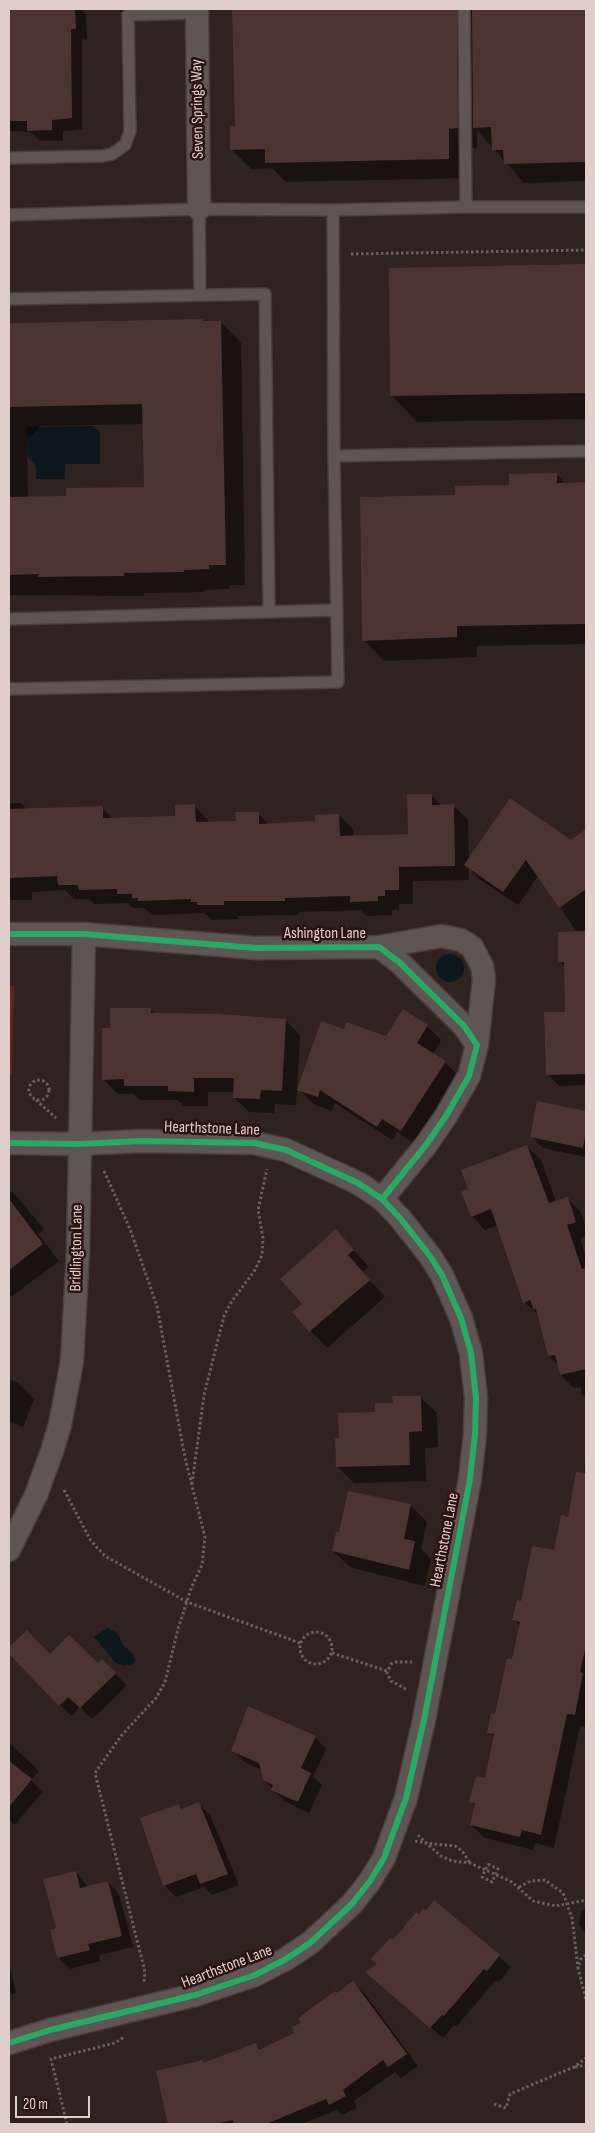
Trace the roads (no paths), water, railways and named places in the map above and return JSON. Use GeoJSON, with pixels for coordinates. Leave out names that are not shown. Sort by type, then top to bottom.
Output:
{"type":"FeatureCollection","features":[{"type":"Feature","properties":{"kind":"street","name":"Seven Springs Way"},"geometry":{"type":"LineString","coordinates":[[197,11],[199,209]]}},
{"type":"Feature","properties":{"kind":"street","name":"Ashington Lane"},"geometry":{"type":"LineString","coordinates":[[9,934],[84,934],[256,948],[379,948],[398,962],[464,1026],[477,1045]]}},
{"type":"Feature","properties":{"kind":"street","name":"Bridlington Lane"},"geometry":{"type":"LineString","coordinates":[[9,1550],[44,1474],[60,1425],[72,1361],[76,1300],[84,934]]}},
{"type":"Feature","properties":{"kind":"street"},"geometry":{"type":"LineString","coordinates":[[379,948],[441,936],[461,940],[472,947],[482,966],[484,980],[477,1045],[469,1076],[446,1116],[426,1145],[382,1199]]}},
{"type":"Feature","properties":{"kind":"street","name":"Hearthstone Lane"},"geometry":{"type":"LineString","coordinates":[[9,1143],[237,1142],[272,1146],[338,1172],[382,1199],[400,1218],[430,1256],[450,1292],[461,1318],[471,1353],[476,1398],[475,1434],[470,1479],[424,1720],[406,1798],[395,1829],[370,1881],[352,1904],[310,1943],[286,1959],[255,1975],[226,1985],[135,2010],[50,2030],[9,2043]]}},
{"type":"Feature","properties":{"kind":"lane"},"geometry":{"type":"LineString","coordinates":[[464,9],[466,207]]}},
{"type":"Feature","properties":{"kind":"lane"},"geometry":{"type":"LineString","coordinates":[[9,158],[103,156],[112,154],[125,146],[130,131],[128,12],[197,11]]}},
{"type":"Feature","properties":{"kind":"lane"},"geometry":{"type":"LineString","coordinates":[[9,215],[199,209],[333,210],[586,207]]}},
{"type":"Feature","properties":{"kind":"lane"},"geometry":{"type":"LineString","coordinates":[[199,209],[200,295]]}},
{"type":"Feature","properties":{"kind":"lane"},"geometry":{"type":"LineString","coordinates":[[9,689],[338,682],[334,456],[333,210]]}},
{"type":"Feature","properties":{"kind":"lane"},"geometry":{"type":"LineString","coordinates":[[9,299],[265,294],[269,611]]}},
{"type":"Feature","properties":{"kind":"lane"},"geometry":{"type":"LineString","coordinates":[[334,456],[586,451]]}},
{"type":"Feature","properties":{"kind":"lane"},"geometry":{"type":"LineString","coordinates":[[9,619],[337,610]]}}]}
